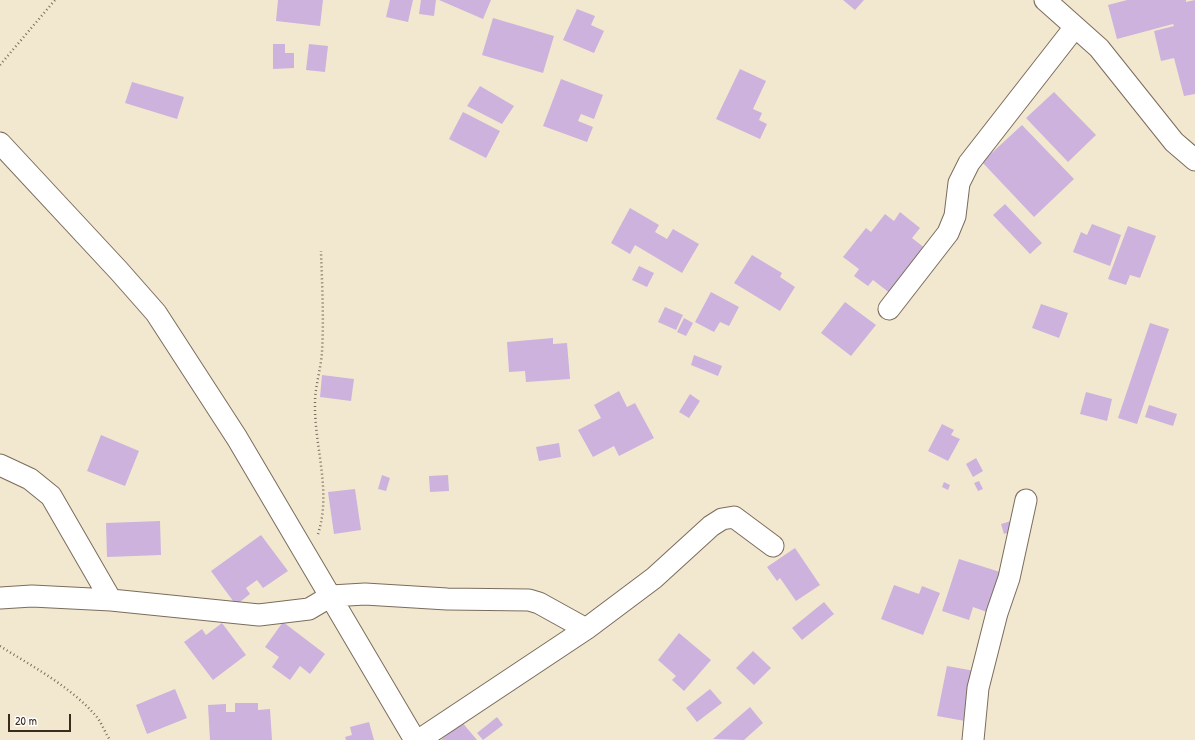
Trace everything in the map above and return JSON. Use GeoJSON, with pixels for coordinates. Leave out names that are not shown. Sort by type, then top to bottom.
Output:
{"type":"FeatureCollection","features":[{"type":"Feature","properties":{"kind":"street"},"geometry":{"type":"LineString","coordinates":[[1045,0],[1099,48],[1174,142],[1195,160]]}},
{"type":"Feature","properties":{"kind":"street"},"geometry":{"type":"LineString","coordinates":[[888,309],[948,234],[955,216],[959,183],[969,163],[1076,27]]}},
{"type":"Feature","properties":{"kind":"street"},"geometry":{"type":"LineString","coordinates":[[0,143],[156,313],[237,438],[415,740]]}},
{"type":"Feature","properties":{"kind":"street"},"geometry":{"type":"LineString","coordinates":[[0,465],[30,479],[51,496],[111,600]]}},
{"type":"Feature","properties":{"kind":"street"},"geometry":{"type":"LineString","coordinates":[[973,740],[978,688],[997,613],[1010,578],[1026,500]]}},
{"type":"Feature","properties":{"kind":"street"},"geometry":{"type":"LineString","coordinates":[[419,740],[586,629],[654,578],[711,526],[722,519],[734,517],[773,546]]}},
{"type":"Feature","properties":{"kind":"street"},"geometry":{"type":"LineString","coordinates":[[0,598],[32,596],[111,600],[259,615],[309,609],[331,596],[365,594],[447,599],[529,600],[540,603],[586,629]]}},
{"type":"Feature","properties":{"kind":"path"},"geometry":{"type":"LineString","coordinates":[[0,65],[55,0]]}},
{"type":"Feature","properties":{"kind":"path"},"geometry":{"type":"LineString","coordinates":[[309,561],[319,530],[323,492],[315,403],[322,353],[323,306],[321,251]]}},
{"type":"Feature","properties":{"kind":"path"},"geometry":{"type":"LineString","coordinates":[[0,646],[59,684],[89,709],[97,718],[110,740]]}},
{"type":"Feature","properties":{"kind":"building"},"geometry":{"type":"Polygon","coordinates":[[[278,0],[323,0],[320,26],[276,21],[278,0]]]}},
{"type":"Feature","properties":{"kind":"building"},"geometry":{"type":"Polygon","coordinates":[[[390,0],[413,0],[408,22],[386,17],[390,0]]]}},
{"type":"Feature","properties":{"kind":"building"},"geometry":{"type":"Polygon","coordinates":[[[421,0],[436,0],[434,16],[419,14],[421,0]]]}},
{"type":"Feature","properties":{"kind":"building"},"geometry":{"type":"Polygon","coordinates":[[[439,0],[491,0],[483,19],[439,0]]]}},
{"type":"Feature","properties":{"kind":"building"},"geometry":{"type":"Polygon","coordinates":[[[843,0],[864,0],[855,10],[843,0]]]}},
{"type":"Feature","properties":{"kind":"building"},"geometry":{"type":"Polygon","coordinates":[[[1127,0],[1186,0],[1186,2],[1195,0],[1195,94],[1184,96],[1174,58],[1161,61],[1154,31],[1174,26],[1173,24],[1117,39],[1108,5],[1127,0]]]}},
{"type":"Feature","properties":{"kind":"building"},"geometry":{"type":"Polygon","coordinates":[[[577,9],[595,16],[591,25],[604,31],[594,53],[563,40],[577,9]]]}},
{"type":"Feature","properties":{"kind":"building"},"geometry":{"type":"Polygon","coordinates":[[[493,18],[554,36],[543,73],[482,55],[493,18]]]}},
{"type":"Feature","properties":{"kind":"building"},"geometry":{"type":"Polygon","coordinates":[[[273,44],[285,44],[285,53],[294,53],[294,68],[273,69],[273,44]]]}},
{"type":"Feature","properties":{"kind":"building"},"geometry":{"type":"Polygon","coordinates":[[[309,44],[328,46],[325,72],[306,70],[309,44]]]}},
{"type":"Feature","properties":{"kind":"building"},"geometry":{"type":"Polygon","coordinates":[[[740,69],[766,81],[753,109],[762,113],[759,120],[767,124],[760,139],[716,119],[740,69]]]}},
{"type":"Feature","properties":{"kind":"building"},"geometry":{"type":"Polygon","coordinates":[[[561,79],[603,95],[594,119],[581,114],[578,121],[593,127],[587,142],[543,126],[561,79]]]}},
{"type":"Feature","properties":{"kind":"building"},"geometry":{"type":"Polygon","coordinates":[[[132,82],[184,97],[177,119],[125,103],[132,82]]]}},
{"type":"Feature","properties":{"kind":"building"},"geometry":{"type":"Polygon","coordinates":[[[480,86],[514,106],[502,124],[467,106],[480,86]]]}},
{"type":"Feature","properties":{"kind":"building"},"geometry":{"type":"Polygon","coordinates":[[[1054,92],[1096,135],[1068,162],[1026,118],[1054,92]]]}},
{"type":"Feature","properties":{"kind":"building"},"geometry":{"type":"Polygon","coordinates":[[[463,112],[500,131],[486,158],[449,139],[463,112]]]}},
{"type":"Feature","properties":{"kind":"building"},"geometry":{"type":"Polygon","coordinates":[[[1022,125],[1074,179],[1034,217],[982,162],[1022,125]]]}},
{"type":"Feature","properties":{"kind":"building"},"geometry":{"type":"Polygon","coordinates":[[[1005,204],[1042,243],[1030,254],[993,215],[1005,204]]]}},
{"type":"Feature","properties":{"kind":"building"},"geometry":{"type":"Polygon","coordinates":[[[630,208],[659,225],[655,232],[667,239],[673,229],[699,244],[682,273],[635,245],[630,254],[611,243],[630,208]]]}},
{"type":"Feature","properties":{"kind":"building"},"geometry":{"type":"Polygon","coordinates":[[[900,212],[920,228],[912,238],[926,249],[891,294],[873,280],[868,286],[854,276],[859,269],[843,257],[866,228],[871,232],[885,214],[894,221],[900,212]]]}},
{"type":"Feature","properties":{"kind":"building"},"geometry":{"type":"Polygon","coordinates":[[[1092,224],[1121,235],[1110,266],[1073,252],[1081,232],[1087,235],[1092,224]]]}},
{"type":"Feature","properties":{"kind":"building"},"geometry":{"type":"Polygon","coordinates":[[[1128,226],[1156,236],[1140,278],[1130,275],[1126,285],[1108,279],[1128,226]]]}},
{"type":"Feature","properties":{"kind":"building"},"geometry":{"type":"Polygon","coordinates":[[[752,255],[782,273],[780,277],[795,287],[780,311],[734,283],[752,255]]]}},
{"type":"Feature","properties":{"kind":"building"},"geometry":{"type":"Polygon","coordinates":[[[639,266],[654,273],[647,287],[632,280],[639,266]]]}},
{"type":"Feature","properties":{"kind":"building"},"geometry":{"type":"Polygon","coordinates":[[[711,292],[739,307],[729,326],[720,322],[714,332],[695,322],[711,292]]]}},
{"type":"Feature","properties":{"kind":"building"},"geometry":{"type":"Polygon","coordinates":[[[845,302],[876,325],[851,356],[821,333],[845,302]]]}},
{"type":"Feature","properties":{"kind":"building"},"geometry":{"type":"Polygon","coordinates":[[[1041,304],[1068,313],[1059,338],[1032,328],[1041,304]]]}},
{"type":"Feature","properties":{"kind":"building"},"geometry":{"type":"Polygon","coordinates":[[[665,307],[683,315],[676,330],[658,322],[665,307]]]}},
{"type":"Feature","properties":{"kind":"building"},"geometry":{"type":"Polygon","coordinates":[[[684,318],[693,323],[686,336],[677,332],[684,318]]]}},
{"type":"Feature","properties":{"kind":"building"},"geometry":{"type":"Polygon","coordinates":[[[1150,323],[1169,329],[1137,424],[1118,418],[1150,323]]]}},
{"type":"Feature","properties":{"kind":"building"},"geometry":{"type":"Polygon","coordinates":[[[553,338],[553,344],[567,343],[570,379],[526,382],[525,371],[509,372],[507,342],[553,338]]]}},
{"type":"Feature","properties":{"kind":"building"},"geometry":{"type":"Polygon","coordinates":[[[694,355],[722,366],[718,376],[691,365],[694,355]]]}},
{"type":"Feature","properties":{"kind":"building"},"geometry":{"type":"Polygon","coordinates":[[[322,375],[354,379],[351,401],[320,397],[322,375]]]}},
{"type":"Feature","properties":{"kind":"building"},"geometry":{"type":"Polygon","coordinates":[[[619,391],[627,407],[635,403],[654,438],[619,456],[614,446],[593,457],[578,430],[601,418],[594,405],[619,391]]]}},
{"type":"Feature","properties":{"kind":"building"},"geometry":{"type":"Polygon","coordinates":[[[1086,392],[1112,399],[1107,421],[1080,414],[1086,392]]]}},
{"type":"Feature","properties":{"kind":"building"},"geometry":{"type":"Polygon","coordinates":[[[690,394],[700,401],[689,418],[679,412],[690,394]]]}},
{"type":"Feature","properties":{"kind":"building"},"geometry":{"type":"Polygon","coordinates":[[[1149,405],[1177,414],[1173,426],[1145,417],[1149,405]]]}},
{"type":"Feature","properties":{"kind":"building"},"geometry":{"type":"Polygon","coordinates":[[[942,424],[954,430],[951,435],[960,439],[948,461],[928,451],[942,424]]]}},
{"type":"Feature","properties":{"kind":"building"},"geometry":{"type":"Polygon","coordinates":[[[101,435],[139,451],[125,486],[87,471],[101,435]]]}},
{"type":"Feature","properties":{"kind":"building"},"geometry":{"type":"Polygon","coordinates":[[[559,443],[561,457],[539,461],[536,447],[559,443]]]}},
{"type":"Feature","properties":{"kind":"building"},"geometry":{"type":"Polygon","coordinates":[[[976,458],[983,471],[973,477],[966,464],[976,458]]]}},
{"type":"Feature","properties":{"kind":"building"},"geometry":{"type":"Polygon","coordinates":[[[382,475],[390,478],[386,491],[378,489],[382,475]]]}},
{"type":"Feature","properties":{"kind":"building"},"geometry":{"type":"Polygon","coordinates":[[[448,475],[449,491],[430,492],[429,476],[448,475]]]}},
{"type":"Feature","properties":{"kind":"building"},"geometry":{"type":"Polygon","coordinates":[[[979,481],[983,489],[978,491],[974,483],[979,481]]]}},
{"type":"Feature","properties":{"kind":"building"},"geometry":{"type":"Polygon","coordinates":[[[944,482],[950,485],[948,490],[942,487],[944,482]]]}},
{"type":"Feature","properties":{"kind":"building"},"geometry":{"type":"Polygon","coordinates":[[[355,489],[361,530],[334,534],[328,492],[355,489]]]}},
{"type":"Feature","properties":{"kind":"building"},"geometry":{"type":"Polygon","coordinates":[[[160,521],[161,555],[107,557],[106,523],[160,521]]]}},
{"type":"Feature","properties":{"kind":"building"},"geometry":{"type":"Polygon","coordinates":[[[1011,521],[1013,531],[1004,534],[1001,524],[1011,521]]]}},
{"type":"Feature","properties":{"kind":"building"},"geometry":{"type":"Polygon","coordinates":[[[261,535],[288,571],[263,588],[257,580],[246,588],[250,594],[236,605],[211,571],[261,535]]]}},
{"type":"Feature","properties":{"kind":"building"},"geometry":{"type":"Polygon","coordinates":[[[795,548],[820,585],[796,601],[780,578],[777,581],[767,567],[795,548]]]}},
{"type":"Feature","properties":{"kind":"building"},"geometry":{"type":"Polygon","coordinates":[[[959,559],[1000,572],[987,612],[973,607],[969,620],[942,611],[959,559]]]}},
{"type":"Feature","properties":{"kind":"building"},"geometry":{"type":"Polygon","coordinates":[[[894,585],[919,594],[922,586],[940,593],[923,635],[881,619],[894,585]]]}},
{"type":"Feature","properties":{"kind":"building"},"geometry":{"type":"Polygon","coordinates":[[[824,602],[834,614],[802,640],[792,628],[824,602]]]}},
{"type":"Feature","properties":{"kind":"building"},"geometry":{"type":"Polygon","coordinates":[[[283,622],[325,654],[310,674],[300,666],[290,680],[272,667],[279,657],[265,647],[283,622]]]}},
{"type":"Feature","properties":{"kind":"building"},"geometry":{"type":"Polygon","coordinates":[[[222,623],[246,655],[213,680],[184,642],[202,629],[206,635],[222,623]]]}},
{"type":"Feature","properties":{"kind":"building"},"geometry":{"type":"Polygon","coordinates":[[[679,633],[711,660],[684,691],[672,680],[676,676],[658,660],[679,633]]]}},
{"type":"Feature","properties":{"kind":"building"},"geometry":{"type":"Polygon","coordinates":[[[753,651],[771,668],[754,685],[736,668],[753,651]]]}},
{"type":"Feature","properties":{"kind":"building"},"geometry":{"type":"Polygon","coordinates":[[[947,666],[975,671],[965,721],[937,716],[947,666]]]}},
{"type":"Feature","properties":{"kind":"building"},"geometry":{"type":"Polygon","coordinates":[[[175,689],[187,718],[147,734],[136,705],[175,689]]]}},
{"type":"Feature","properties":{"kind":"building"},"geometry":{"type":"Polygon","coordinates":[[[710,689],[722,703],[697,722],[686,708],[710,689]]]}},
{"type":"Feature","properties":{"kind":"building"},"geometry":{"type":"Polygon","coordinates":[[[235,703],[258,703],[258,710],[270,709],[272,740],[210,740],[208,705],[226,704],[226,712],[235,712],[235,703]]]}},
{"type":"Feature","properties":{"kind":"building"},"geometry":{"type":"Polygon","coordinates":[[[750,707],[763,723],[744,740],[713,739],[750,707]]]}},
{"type":"Feature","properties":{"kind":"building"},"geometry":{"type":"Polygon","coordinates":[[[497,717],[503,725],[483,740],[477,733],[497,717]]]}},
{"type":"Feature","properties":{"kind":"building"},"geometry":{"type":"Polygon","coordinates":[[[461,721],[477,740],[441,740],[449,733],[448,732],[461,721]]]}},
{"type":"Feature","properties":{"kind":"building"},"geometry":{"type":"Polygon","coordinates":[[[369,722],[374,740],[346,740],[345,737],[352,735],[350,727],[369,722]]]}}]}
